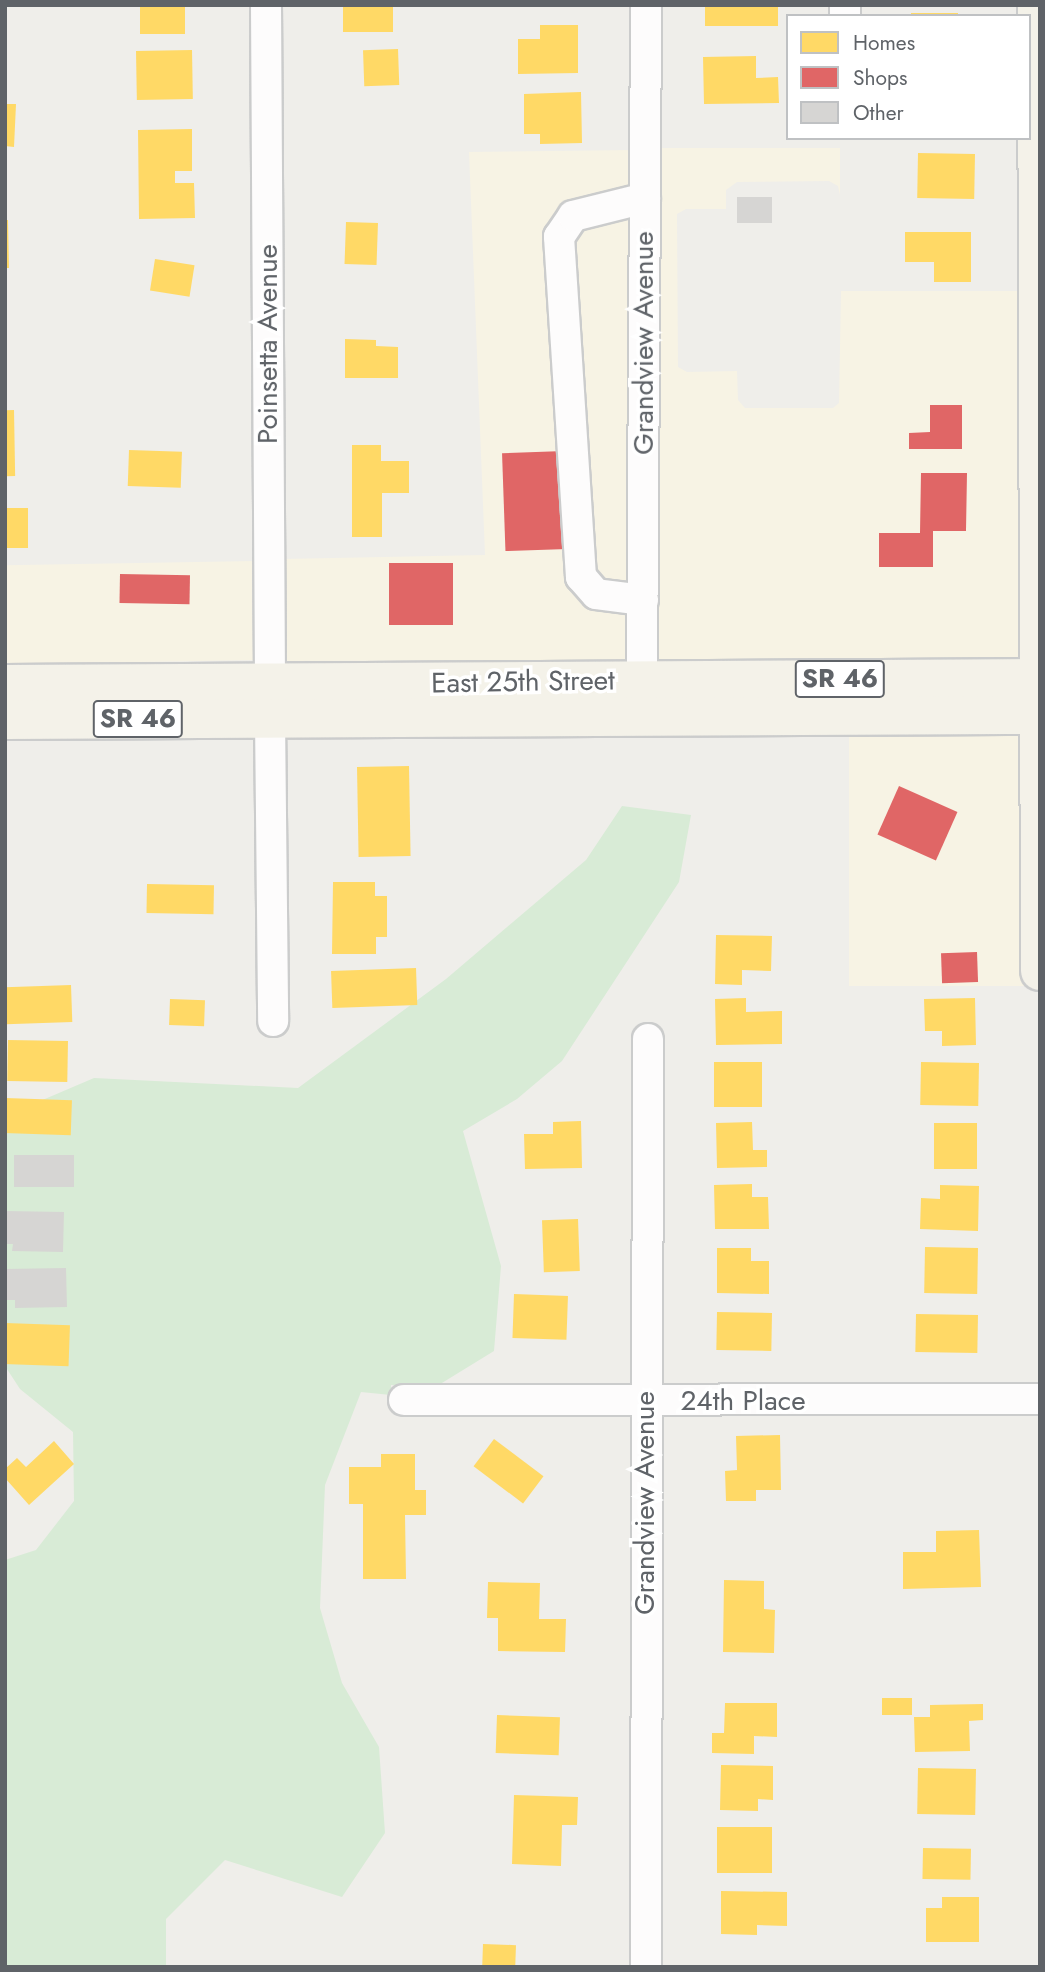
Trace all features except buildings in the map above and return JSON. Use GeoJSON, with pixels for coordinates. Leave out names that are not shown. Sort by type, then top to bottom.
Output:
{"type":"FeatureCollection","features":[{"type":"Feature","properties":{"kind":"main road"},"geometry":{"type":"LineString","coordinates":[[1037,5],[1040,971]]}},
{"type":"Feature","properties":{"kind":"main road","name":"East 25th Street"},"geometry":{"type":"LineString","coordinates":[[5,720],[270,700],[406,698],[441,683],[1038,678]]}},
{"type":"Feature","properties":{"kind":"main road","name":"East 25th Street"},"geometry":{"type":"LineString","coordinates":[[5,684],[270,700],[1038,715]]}},
{"type":"Feature","properties":{"kind":"street","name":"Poinsetta Avenue"},"geometry":{"type":"LineString","coordinates":[[265,5],[273,1021]]}},
{"type":"Feature","properties":{"kind":"street","name":"Grandview Avenue"},"geometry":{"type":"LineString","coordinates":[[642,681],[646,5]]}},
{"type":"Feature","properties":{"kind":"street"},"geometry":{"type":"LineString","coordinates":[[643,600],[596,594],[581,577],[559,237],[573,216],[645,198]]}},
{"type":"Feature","properties":{"kind":"street","name":"Grandview Avenue"},"geometry":{"type":"LineString","coordinates":[[646,1967],[644,1402],[648,1039]]}},
{"type":"Feature","properties":{"kind":"street","name":"24th Place"},"geometry":{"type":"LineString","coordinates":[[404,1400],[644,1402],[1040,1399]]}},
{"type":"Feature","properties":{"kind":"shaded area"},"geometry":{"type":"Polygon","coordinates":[[[657,148],[840,148],[840,195],[838,186],[829,181],[737,182],[726,190],[726,209],[686,209],[677,214],[678,367],[687,372],[737,371],[738,400],[745,408],[833,408],[839,403],[841,291],[1021,291],[1021,659],[657,659],[657,148]]]}},
{"type":"Feature","properties":{"kind":"shaded area"},"geometry":{"type":"Polygon","coordinates":[[[633,150],[628,660],[285,661],[282,559],[485,555],[469,152],[633,150]]]}},
{"type":"Feature","properties":{"kind":"shaded area"},"geometry":{"type":"Polygon","coordinates":[[[255,561],[257,660],[7,664],[5,565],[255,561]]]}},
{"type":"Feature","properties":{"kind":"shaded area"},"geometry":{"type":"Polygon","coordinates":[[[849,732],[1025,732],[1025,986],[849,986],[849,732]]]}},
{"type":"Feature","properties":{"kind":"green space"},"geometry":{"type":"Polygon","coordinates":[[[622,806],[691,815],[679,882],[562,1061],[517,1099],[463,1131],[501,1266],[494,1351],[437,1386],[391,1385],[391,1395],[361,1392],[325,1485],[320,1608],[342,1683],[379,1747],[385,1833],[342,1897],[225,1860],[166,1919],[166,1967],[5,1967],[5,1560],[36,1550],[74,1501],[73,1432],[20,1389],[5,1366],[5,1116],[94,1078],[298,1088],[446,979],[586,860],[622,806]]]}}]}
